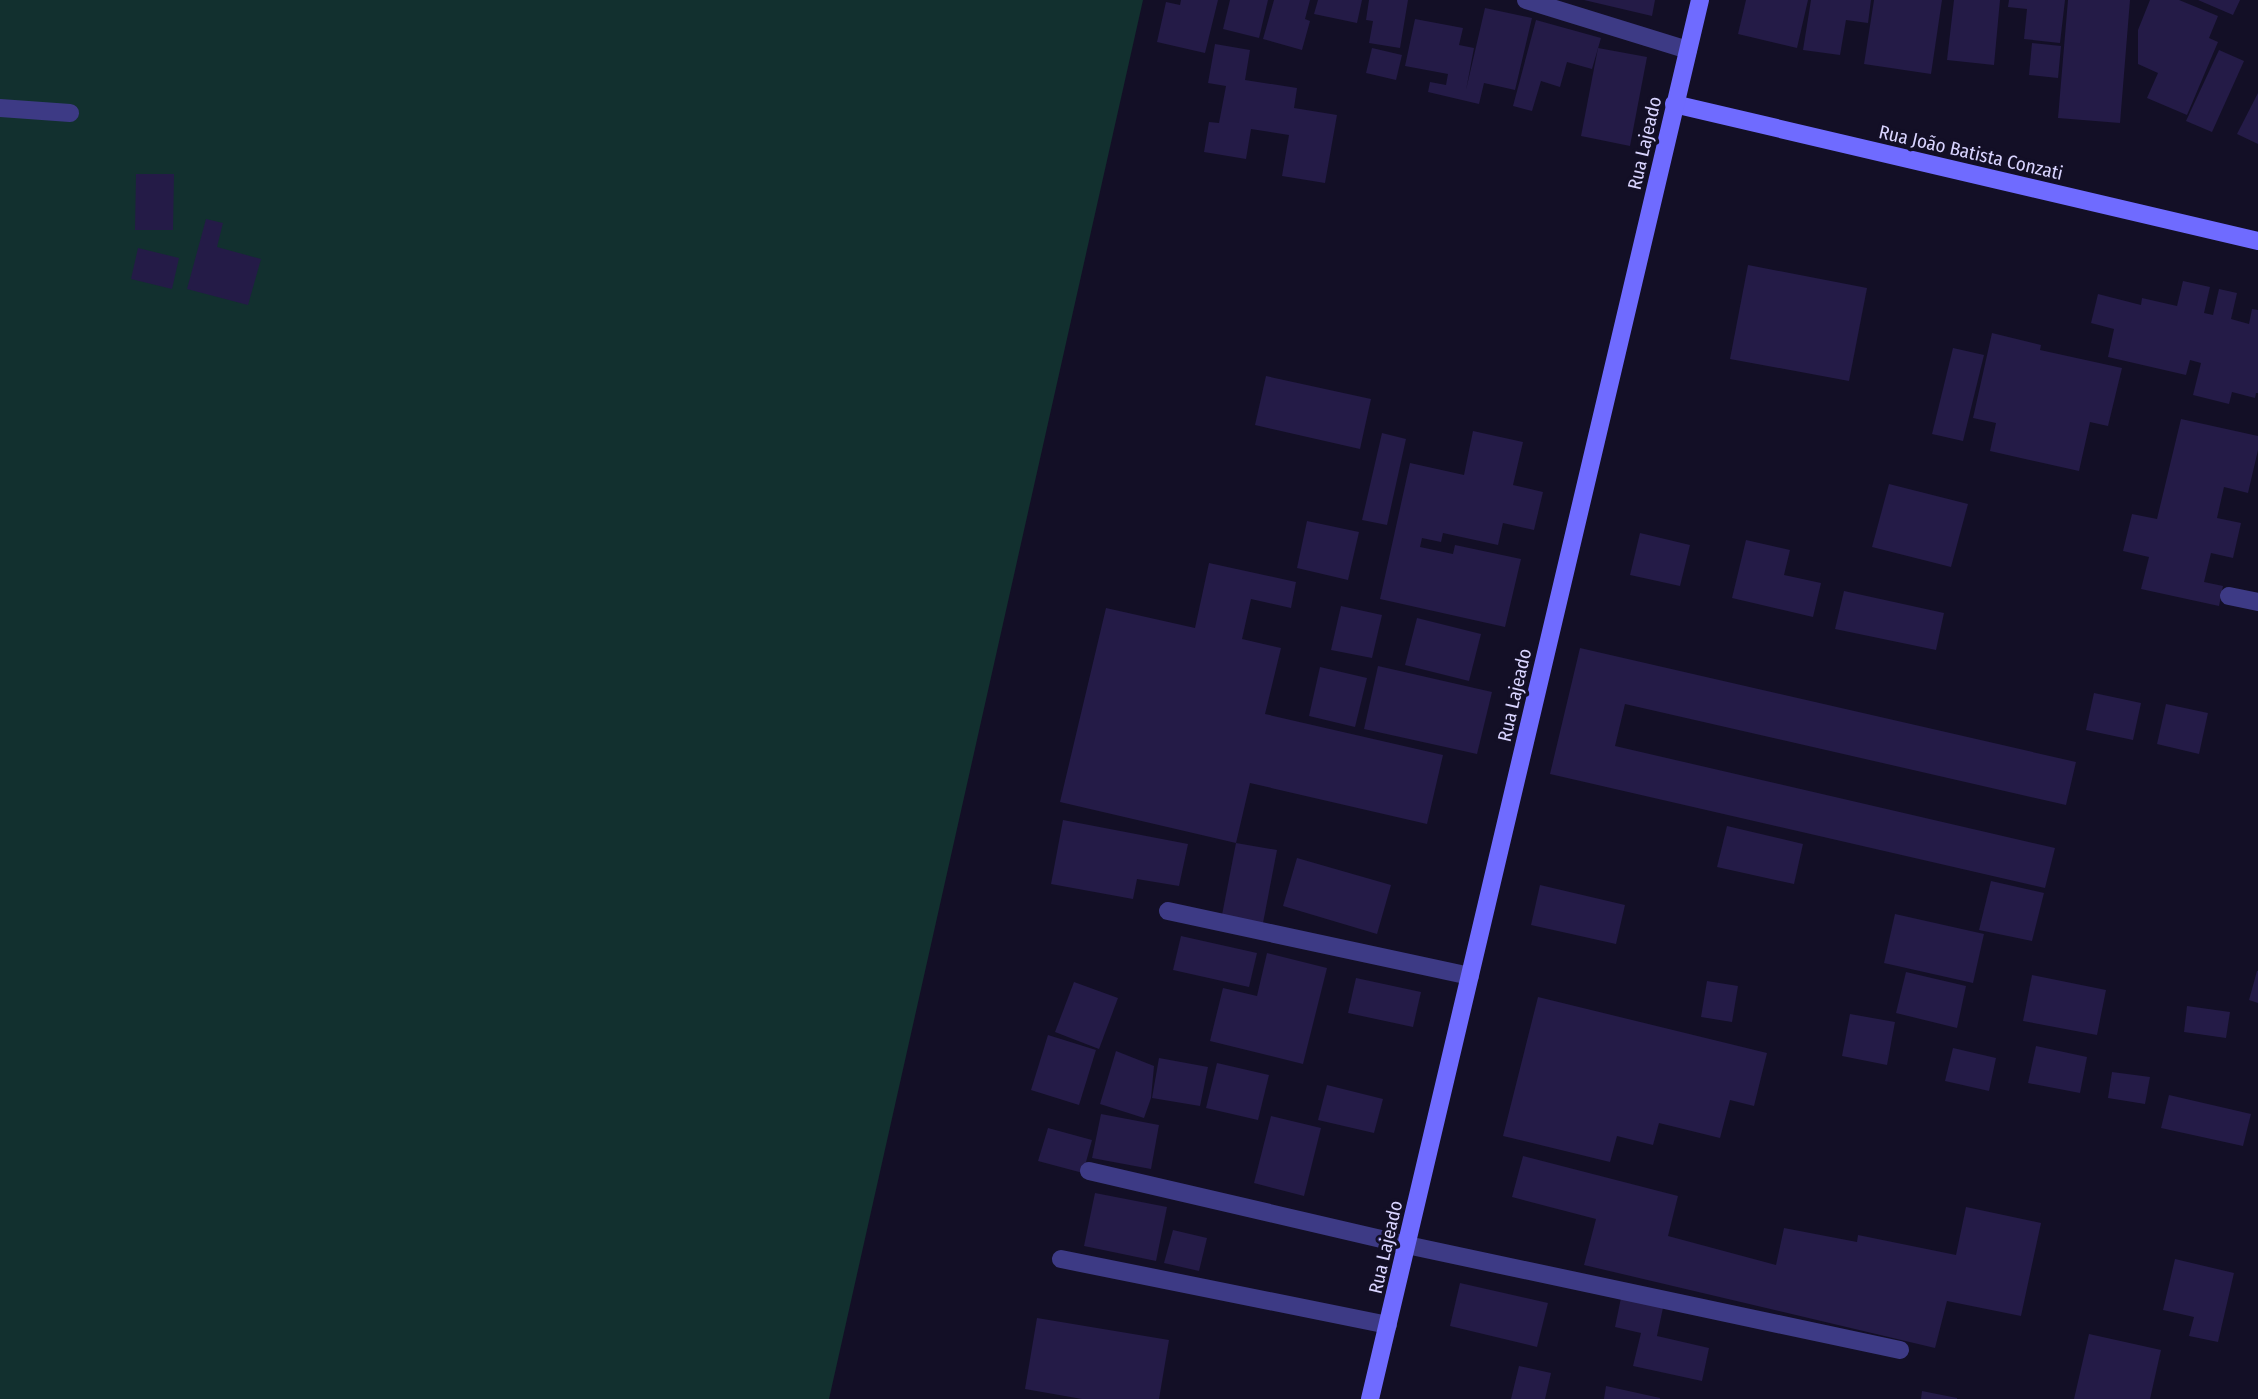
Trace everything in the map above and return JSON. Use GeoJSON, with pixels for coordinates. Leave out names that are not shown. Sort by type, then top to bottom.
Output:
{"type":"FeatureCollection","features":[{"type":"Feature","properties":{"kind":"street"},"geometry":{"type":"LineString","coordinates":[[1526,0],[1688,50]]}},
{"type":"Feature","properties":{"kind":"street","name":"Rua Lajeado"},"geometry":{"type":"LineString","coordinates":[[1370,1399],[1700,0]]}},
{"type":"Feature","properties":{"kind":"street","name":"Rua João Batista Conzati"},"geometry":{"type":"LineString","coordinates":[[1674,104],[2258,241]]}},
{"type":"Feature","properties":{"kind":"street"},"geometry":{"type":"LineString","coordinates":[[0,108],[70,113]]}},
{"type":"Feature","properties":{"kind":"street"},"geometry":{"type":"LineString","coordinates":[[2229,596],[2258,602]]}},
{"type":"Feature","properties":{"kind":"street"},"geometry":{"type":"LineString","coordinates":[[1168,911],[1470,976]]}},
{"type":"Feature","properties":{"kind":"street"},"geometry":{"type":"LineString","coordinates":[[1089,1171],[1406,1245],[1900,1350]]}},
{"type":"Feature","properties":{"kind":"street"},"geometry":{"type":"LineString","coordinates":[[1062,1259],[1388,1325]]}},
{"type":"Feature","properties":{"kind":"green space"},"geometry":{"type":"Polygon","coordinates":[[[0,0],[1143,0],[829,1399],[0,1399],[0,0]]]}},
{"type":"Feature","properties":{"kind":"building"},"geometry":{"type":"Polygon","coordinates":[[[1181,0],[1218,0],[1205,53],[1157,42],[1166,2],[1180,5],[1181,0]]]}},
{"type":"Feature","properties":{"kind":"building"},"geometry":{"type":"Polygon","coordinates":[[[1230,0],[1268,0],[1259,38],[1223,29],[1230,0]]]}},
{"type":"Feature","properties":{"kind":"building"},"geometry":{"type":"Polygon","coordinates":[[[1274,0],[1310,0],[1305,19],[1310,21],[1302,50],[1263,39],[1274,0]]]}},
{"type":"Feature","properties":{"kind":"building"},"geometry":{"type":"Polygon","coordinates":[[[1318,0],[1362,0],[1357,23],[1314,14],[1318,0]]]}},
{"type":"Feature","properties":{"kind":"building"},"geometry":{"type":"Polygon","coordinates":[[[1369,0],[1408,0],[1400,48],[1369,43],[1373,21],[1366,20],[1369,0]]]}},
{"type":"Feature","properties":{"kind":"building"},"geometry":{"type":"Polygon","coordinates":[[[1584,0],[1655,0],[1652,16],[1584,0]]]}},
{"type":"Feature","properties":{"kind":"building"},"geometry":{"type":"Polygon","coordinates":[[[1746,0],[1808,0],[1797,48],[1738,34],[1746,0]]]}},
{"type":"Feature","properties":{"kind":"building"},"geometry":{"type":"Polygon","coordinates":[[[1811,0],[1871,0],[1868,23],[1846,20],[1840,55],[1803,50],[1811,0]]]}},
{"type":"Feature","properties":{"kind":"building"},"geometry":{"type":"Polygon","coordinates":[[[1874,0],[1942,0],[1931,74],[1864,64],[1874,0]]]}},
{"type":"Feature","properties":{"kind":"building"},"geometry":{"type":"Polygon","coordinates":[[[1954,0],[2000,0],[1994,65],[1947,60],[1954,0]]]}},
{"type":"Feature","properties":{"kind":"building"},"geometry":{"type":"Polygon","coordinates":[[[2009,0],[2065,0],[2060,43],[2024,39],[2027,9],[2008,7],[2009,0]]]}},
{"type":"Feature","properties":{"kind":"building"},"geometry":{"type":"Polygon","coordinates":[[[2068,0],[2130,0],[2120,123],[2058,118],[2068,0]]]}},
{"type":"Feature","properties":{"kind":"building"},"geometry":{"type":"Polygon","coordinates":[[[2150,0],[2179,0],[2218,16],[2209,38],[2218,42],[2187,115],[2147,98],[2158,73],[2138,64],[2138,30],[2150,0]]]}},
{"type":"Feature","properties":{"kind":"building"},"geometry":{"type":"Polygon","coordinates":[[[2198,0],[2240,0],[2233,15],[2198,0]]]}},
{"type":"Feature","properties":{"kind":"building"},"geometry":{"type":"Polygon","coordinates":[[[1485,8],[1532,18],[1515,90],[1484,83],[1479,104],[1428,92],[1430,82],[1446,85],[1448,74],[1405,66],[1415,19],[1463,28],[1459,45],[1474,48],[1466,90],[1485,8]]]}},
{"type":"Feature","properties":{"kind":"building"},"geometry":{"type":"Polygon","coordinates":[[[1536,20],[1601,38],[1592,69],[1567,62],[1560,87],[1541,81],[1532,111],[1513,106],[1536,20]]]}},
{"type":"Feature","properties":{"kind":"building"},"geometry":{"type":"Polygon","coordinates":[[[2032,43],[2061,46],[2058,78],[2029,75],[2032,43]]]}},
{"type":"Feature","properties":{"kind":"building"},"geometry":{"type":"Polygon","coordinates":[[[1215,44],[1250,50],[1245,80],[1297,88],[1294,108],[1337,115],[1325,183],[1282,176],[1289,135],[1251,129],[1246,159],[1204,152],[1209,122],[1219,123],[1226,86],[1208,83],[1215,44]]]}},
{"type":"Feature","properties":{"kind":"building"},"geometry":{"type":"Polygon","coordinates":[[[1372,48],[1402,55],[1396,80],[1366,73],[1372,48]]]}},
{"type":"Feature","properties":{"kind":"building"},"geometry":{"type":"Polygon","coordinates":[[[1598,48],[1647,57],[1630,146],[1581,136],[1598,48]]]}},
{"type":"Feature","properties":{"kind":"building"},"geometry":{"type":"Polygon","coordinates":[[[2219,50],[2244,61],[2212,132],[2186,121],[2219,50]]]}},
{"type":"Feature","properties":{"kind":"building"},"geometry":{"type":"Polygon","coordinates":[[[2258,93],[2258,144],[2237,134],[2258,93]]]}},
{"type":"Feature","properties":{"kind":"building"},"geometry":{"type":"Polygon","coordinates":[[[136,174],[174,174],[173,230],[135,230],[136,174]]]}},
{"type":"Feature","properties":{"kind":"building"},"geometry":{"type":"Polygon","coordinates":[[[206,219],[223,223],[217,247],[261,259],[248,305],[187,289],[206,219]]]}},
{"type":"Feature","properties":{"kind":"building"},"geometry":{"type":"Polygon","coordinates":[[[138,248],[179,258],[172,289],[131,279],[138,248]]]}},
{"type":"Feature","properties":{"kind":"building"},"geometry":{"type":"Polygon","coordinates":[[[1748,265],[1867,288],[1849,381],[1730,359],[1748,265]]]}},
{"type":"Feature","properties":{"kind":"building"},"geometry":{"type":"Polygon","coordinates":[[[2183,281],[2210,287],[2204,313],[2213,315],[2219,289],[2237,293],[2231,319],[2249,324],[2252,309],[2258,310],[2258,393],[2255,398],[2232,392],[2229,404],[2193,395],[2201,363],[2190,360],[2186,375],[2108,357],[2114,329],[2091,323],[2098,294],[2141,305],[2142,298],[2177,306],[2183,281]]]}},
{"type":"Feature","properties":{"kind":"building"},"geometry":{"type":"Polygon","coordinates":[[[1992,333],[2041,345],[2040,350],[2122,368],[2108,426],[2090,422],[2079,471],[1990,451],[1996,423],[1973,418],[1992,333]]]}},
{"type":"Feature","properties":{"kind":"building"},"geometry":{"type":"Polygon","coordinates":[[[1953,348],[1984,355],[1963,441],[1932,434],[1953,348]]]}},
{"type":"Feature","properties":{"kind":"building"},"geometry":{"type":"Polygon","coordinates":[[[1266,376],[1371,399],[1360,449],[1255,425],[1266,376]]]}},
{"type":"Feature","properties":{"kind":"building"},"geometry":{"type":"Polygon","coordinates":[[[2181,419],[2258,436],[2258,450],[2248,493],[2224,487],[2217,518],[2241,523],[2233,558],[2211,553],[2204,582],[2223,586],[2219,606],[2141,589],[2149,557],[2123,551],[2132,514],[2157,519],[2181,419]]]}},
{"type":"Feature","properties":{"kind":"building"},"geometry":{"type":"Polygon","coordinates":[[[1473,431],[1523,442],[1513,485],[1543,492],[1534,530],[1503,523],[1498,545],[1443,533],[1441,542],[1422,538],[1420,547],[1453,554],[1455,545],[1521,559],[1505,627],[1380,599],[1410,463],[1464,475],[1473,431]]]}},
{"type":"Feature","properties":{"kind":"building"},"geometry":{"type":"Polygon","coordinates":[[[1382,433],[1406,439],[1387,525],[1362,520],[1382,433]]]}},
{"type":"Feature","properties":{"kind":"building"},"geometry":{"type":"Polygon","coordinates":[[[1889,484],[1968,504],[1951,567],[1872,547],[1889,484]]]}},
{"type":"Feature","properties":{"kind":"building"},"geometry":{"type":"Polygon","coordinates":[[[1307,521],[1359,532],[1348,580],[1297,568],[1307,521]]]}},
{"type":"Feature","properties":{"kind":"building"},"geometry":{"type":"Polygon","coordinates":[[[1640,533],[1690,545],[1680,586],[1630,575],[1640,533]]]}},
{"type":"Feature","properties":{"kind":"building"},"geometry":{"type":"Polygon","coordinates":[[[1746,540],[1790,550],[1784,575],[1821,583],[1813,617],[1732,598],[1746,540]]]}},
{"type":"Feature","properties":{"kind":"building"},"geometry":{"type":"Polygon","coordinates":[[[1209,563],[1296,582],[1291,608],[1251,599],[1242,639],[1281,648],[1265,714],[1443,755],[1427,824],[1250,783],[1236,843],[1060,802],[1106,608],[1195,628],[1209,563]]]}},
{"type":"Feature","properties":{"kind":"building"},"geometry":{"type":"Polygon","coordinates":[[[1844,591],[1944,613],[1936,650],[1835,629],[1844,591]]]}},
{"type":"Feature","properties":{"kind":"building"},"geometry":{"type":"Polygon","coordinates":[[[1341,606],[1382,615],[1372,658],[1331,650],[1341,606]]]}},
{"type":"Feature","properties":{"kind":"building"},"geometry":{"type":"Polygon","coordinates":[[[1417,618],[1481,634],[1469,681],[1405,665],[1417,618]]]}},
{"type":"Feature","properties":{"kind":"building"},"geometry":{"type":"Polygon","coordinates":[[[1580,648],[2076,762],[2066,805],[1625,704],[1615,746],[2055,848],[2045,888],[1550,774],[1580,648]]]}},
{"type":"Feature","properties":{"kind":"building"},"geometry":{"type":"Polygon","coordinates":[[[1378,666],[1492,692],[1477,754],[1364,729],[1378,666]]]}},
{"type":"Feature","properties":{"kind":"building"},"geometry":{"type":"Polygon","coordinates":[[[1320,667],[1367,678],[1355,727],[1309,716],[1320,667]]]}},
{"type":"Feature","properties":{"kind":"building"},"geometry":{"type":"Polygon","coordinates":[[[2094,693],[2141,703],[2133,740],[2086,730],[2094,693]]]}},
{"type":"Feature","properties":{"kind":"building"},"geometry":{"type":"Polygon","coordinates":[[[2166,704],[2208,713],[2199,754],[2157,744],[2166,704]]]}},
{"type":"Feature","properties":{"kind":"building"},"geometry":{"type":"Polygon","coordinates":[[[1063,820],[1188,844],[1179,886],[1137,879],[1133,899],[1051,884],[1063,820]]]}},
{"type":"Feature","properties":{"kind":"building"},"geometry":{"type":"Polygon","coordinates":[[[1727,826],[1803,844],[1794,884],[1717,867],[1727,826]]]}},
{"type":"Feature","properties":{"kind":"building"},"geometry":{"type":"Polygon","coordinates":[[[1236,843],[1277,850],[1263,923],[1222,915],[1236,843]]]}},
{"type":"Feature","properties":{"kind":"building"},"geometry":{"type":"Polygon","coordinates":[[[1297,858],[1391,885],[1377,934],[1283,906],[1297,858]]]}},
{"type":"Feature","properties":{"kind":"building"},"geometry":{"type":"Polygon","coordinates":[[[1991,881],[2044,893],[2032,941],[1979,930],[1991,881]]]}},
{"type":"Feature","properties":{"kind":"building"},"geometry":{"type":"Polygon","coordinates":[[[1540,885],[1625,905],[1616,944],[1531,925],[1540,885]]]}},
{"type":"Feature","properties":{"kind":"building"},"geometry":{"type":"Polygon","coordinates":[[[1895,914],[1984,934],[1973,983],[1884,963],[1895,914]]]}},
{"type":"Feature","properties":{"kind":"building"},"geometry":{"type":"Polygon","coordinates":[[[1181,936],[1257,953],[1249,987],[1173,970],[1181,936]]]}},
{"type":"Feature","properties":{"kind":"building"},"geometry":{"type":"Polygon","coordinates":[[[1267,953],[1327,968],[1303,1064],[1210,1041],[1223,988],[1257,996],[1267,953]]]}},
{"type":"Feature","properties":{"kind":"building"},"geometry":{"type":"Polygon","coordinates":[[[2258,971],[2258,1003],[2249,1000],[2258,971]]]}},
{"type":"Feature","properties":{"kind":"building"},"geometry":{"type":"Polygon","coordinates":[[[1906,972],[1966,986],[1957,1028],[1896,1013],[1906,972]]]}},
{"type":"Feature","properties":{"kind":"building"},"geometry":{"type":"Polygon","coordinates":[[[2032,975],[2106,990],[2097,1035],[2023,1021],[2032,975]]]}},
{"type":"Feature","properties":{"kind":"building"},"geometry":{"type":"Polygon","coordinates":[[[1356,978],[1421,992],[1413,1027],[1348,1013],[1356,978]]]}},
{"type":"Feature","properties":{"kind":"building"},"geometry":{"type":"Polygon","coordinates":[[[1707,981],[1738,986],[1732,1022],[1701,1017],[1707,981]]]}},
{"type":"Feature","properties":{"kind":"building"},"geometry":{"type":"Polygon","coordinates":[[[1074,982],[1118,998],[1099,1049],[1055,1032],[1074,982]]]}},
{"type":"Feature","properties":{"kind":"building"},"geometry":{"type":"Polygon","coordinates":[[[1538,997],[1767,1053],[1754,1106],[1730,1100],[1720,1138],[1659,1123],[1653,1145],[1617,1136],[1610,1162],[1503,1136],[1538,997]]]}},
{"type":"Feature","properties":{"kind":"building"},"geometry":{"type":"Polygon","coordinates":[[[2187,1006],[2230,1012],[2226,1038],[2184,1032],[2187,1006]]]}},
{"type":"Feature","properties":{"kind":"building"},"geometry":{"type":"Polygon","coordinates":[[[1850,1014],[1895,1022],[1887,1065],[1842,1056],[1850,1014]]]}},
{"type":"Feature","properties":{"kind":"building"},"geometry":{"type":"Polygon","coordinates":[[[1048,1035],[1096,1050],[1079,1105],[1031,1090],[1048,1035]]]}},
{"type":"Feature","properties":{"kind":"building"},"geometry":{"type":"Polygon","coordinates":[[[2036,1046],[2087,1057],[2080,1093],[2028,1083],[2036,1046]]]}},
{"type":"Feature","properties":{"kind":"building"},"geometry":{"type":"Polygon","coordinates":[[[1953,1048],[1996,1058],[1989,1091],[1945,1081],[1953,1048]]]}},
{"type":"Feature","properties":{"kind":"building"},"geometry":{"type":"Polygon","coordinates":[[[1116,1051],[1154,1066],[1151,1098],[1144,1118],[1100,1104],[1116,1051]]]}},
{"type":"Feature","properties":{"kind":"building"},"geometry":{"type":"Polygon","coordinates":[[[1159,1058],[1208,1067],[1200,1106],[1152,1098],[1159,1058]]]}},
{"type":"Feature","properties":{"kind":"building"},"geometry":{"type":"Polygon","coordinates":[[[1217,1063],[1269,1075],[1258,1120],[1206,1108],[1217,1063]]]}},
{"type":"Feature","properties":{"kind":"building"},"geometry":{"type":"Polygon","coordinates":[[[2112,1072],[2150,1077],[2145,1104],[2108,1098],[2112,1072]]]}},
{"type":"Feature","properties":{"kind":"building"},"geometry":{"type":"Polygon","coordinates":[[[1327,1085],[1383,1099],[1374,1133],[1318,1120],[1327,1085]]]}},
{"type":"Feature","properties":{"kind":"building"},"geometry":{"type":"Polygon","coordinates":[[[2169,1095],[2251,1114],[2243,1146],[2161,1128],[2169,1095]]]}},
{"type":"Feature","properties":{"kind":"building"},"geometry":{"type":"Polygon","coordinates":[[[1101,1114],[1159,1125],[1151,1169],[1092,1158],[1101,1114]]]}},
{"type":"Feature","properties":{"kind":"building"},"geometry":{"type":"Polygon","coordinates":[[[1271,1116],[1321,1128],[1304,1196],[1254,1183],[1271,1116]]]}},
{"type":"Feature","properties":{"kind":"building"},"geometry":{"type":"Polygon","coordinates":[[[1048,1128],[1092,1140],[1083,1173],[1038,1161],[1048,1128]]]}},
{"type":"Feature","properties":{"kind":"building"},"geometry":{"type":"Polygon","coordinates":[[[1523,1156],[1678,1196],[1668,1236],[1776,1265],[1784,1228],[1857,1242],[1858,1235],[1956,1255],[1966,1207],[2041,1223],[2021,1316],[1947,1301],[1935,1348],[1584,1265],[1596,1219],[1512,1197],[1523,1156]]]}},
{"type":"Feature","properties":{"kind":"building"},"geometry":{"type":"Polygon","coordinates":[[[1095,1193],[1167,1207],[1156,1261],[1084,1246],[1095,1193]]]}},
{"type":"Feature","properties":{"kind":"building"},"geometry":{"type":"Polygon","coordinates":[[[1173,1230],[1207,1238],[1199,1271],[1164,1263],[1173,1230]]]}},
{"type":"Feature","properties":{"kind":"building"},"geometry":{"type":"Polygon","coordinates":[[[2175,1259],[2234,1273],[2218,1342],[2189,1336],[2194,1317],[2163,1310],[2175,1259]]]}},
{"type":"Feature","properties":{"kind":"building"},"geometry":{"type":"Polygon","coordinates":[[[1460,1283],[1548,1303],[1537,1347],[1450,1326],[1460,1283]]]}},
{"type":"Feature","properties":{"kind":"building"},"geometry":{"type":"Polygon","coordinates":[[[1622,1293],[1664,1303],[1657,1336],[1709,1348],[1702,1381],[1633,1366],[1641,1333],[1615,1327],[1622,1293]]]}},
{"type":"Feature","properties":{"kind":"building"},"geometry":{"type":"Polygon","coordinates":[[[1037,1318],[1169,1340],[1159,1399],[1082,1399],[1025,1389],[1037,1318]]]}},
{"type":"Feature","properties":{"kind":"building"},"geometry":{"type":"Polygon","coordinates":[[[2089,1334],[2161,1350],[2150,1399],[2074,1399],[2089,1334]]]}},
{"type":"Feature","properties":{"kind":"building"},"geometry":{"type":"Polygon","coordinates":[[[1519,1366],[1551,1373],[1545,1399],[1511,1399],[1519,1366]]]}},
{"type":"Feature","properties":{"kind":"building"},"geometry":{"type":"Polygon","coordinates":[[[1606,1386],[1660,1398],[1660,1399],[1604,1399],[1606,1386]]]}},
{"type":"Feature","properties":{"kind":"building"},"geometry":{"type":"Polygon","coordinates":[[[1922,1391],[1957,1398],[1957,1399],[1921,1399],[1922,1391]]]}}]}
